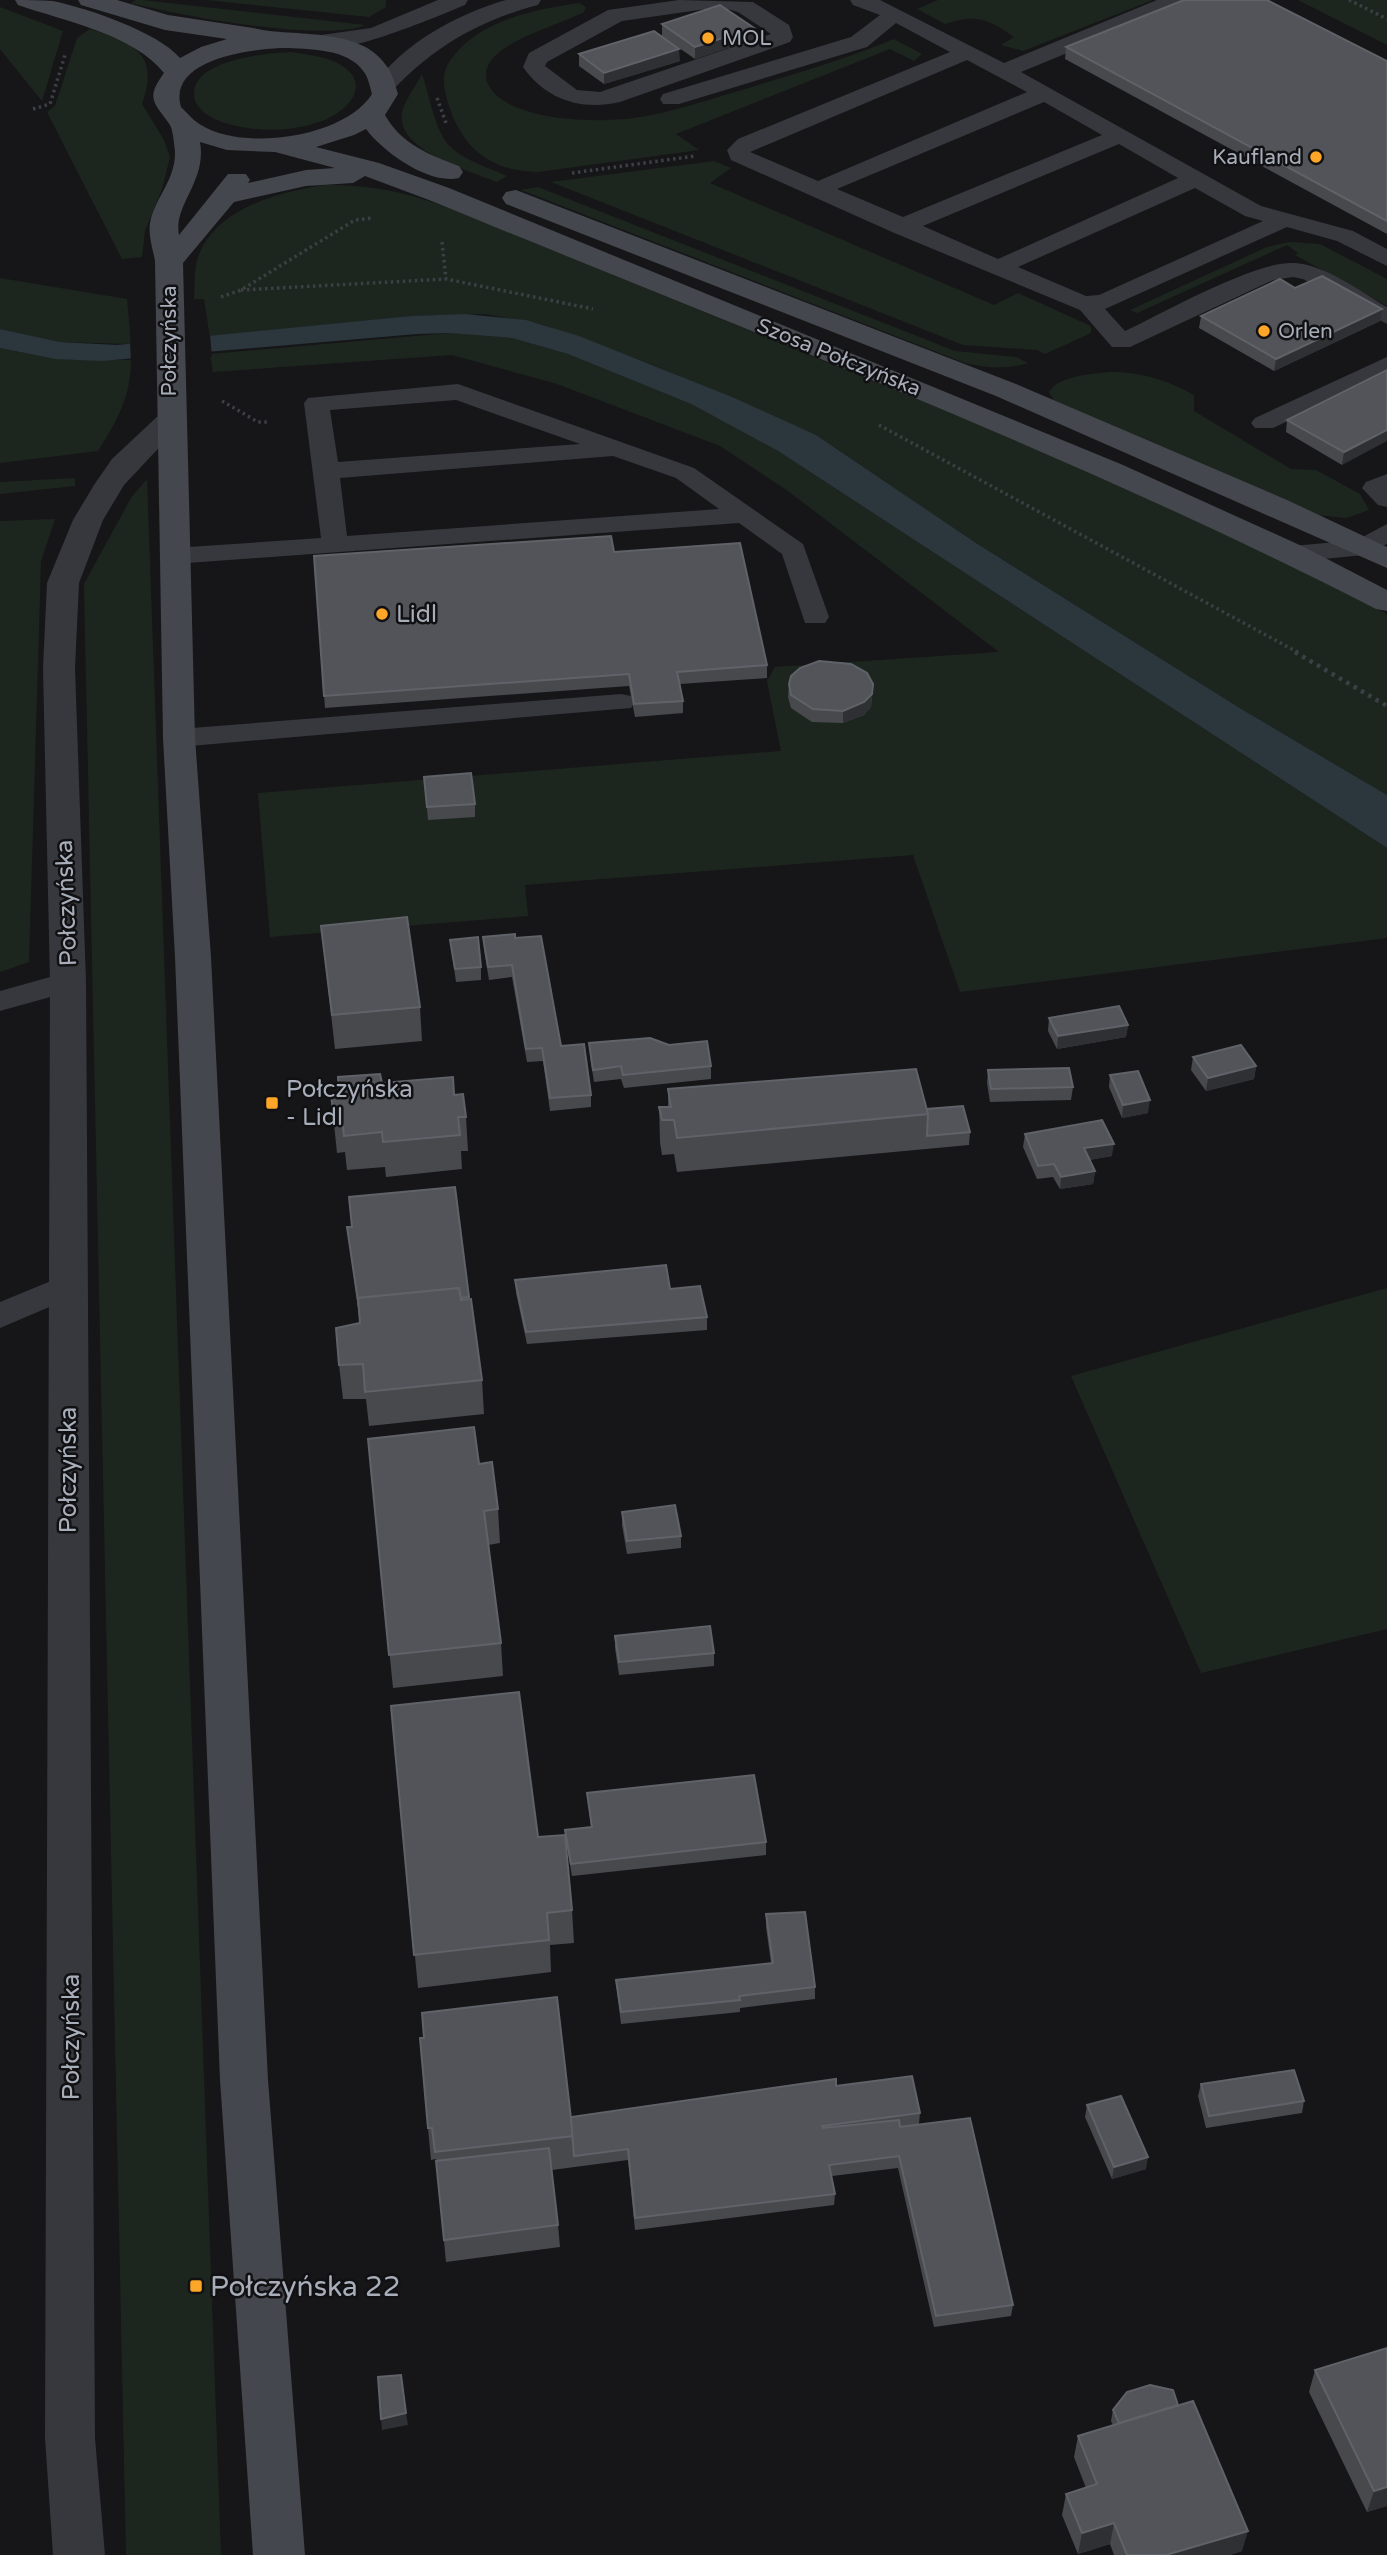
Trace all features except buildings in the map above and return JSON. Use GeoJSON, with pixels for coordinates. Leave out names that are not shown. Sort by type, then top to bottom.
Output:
{"type":"FeatureCollection","features":[{"type":"Feature","properties":{"kind":"main road"},"geometry":{"type":"LineString","coordinates":[[27,0],[142,40],[161,52],[178,73]]}},
{"type":"Feature","properties":{"kind":"main road"},"geometry":{"type":"LineString","coordinates":[[90,0],[165,22],[314,43],[343,50],[367,61],[381,75],[384,86],[382,100],[372,114],[353,127],[328,137],[277,146],[230,143],[184,125],[169,109],[166,97],[169,85],[178,73],[216,51],[248,43],[283,40]]}},
{"type":"Feature","properties":{"kind":"main road","name":"Szosa Połczyńska"},"geometry":{"type":"LineString","coordinates":[[372,114],[385,138],[418,160],[1006,390],[1379,546]]}},
{"type":"Feature","properties":{"kind":"main road","name":"Połczyńska"},"geometry":{"type":"LineString","coordinates":[[184,125],[188,150],[187,172],[163,224],[169,261],[170,420],[179,738],[193,957],[244,2080],[279,2555]]}},
{"type":"Feature","properties":{"kind":"main road","name":"Połczyńska"},"geometry":{"type":"LineString","coordinates":[[169,261],[200,229],[221,197],[277,146]]}},
{"type":"Feature","properties":{"kind":"main road","name":"Szosa Połczyńska"},"geometry":{"type":"LineString","coordinates":[[277,146],[388,176],[979,414],[1293,554],[1387,602]]}},
{"type":"Feature","properties":{"kind":"main road"},"geometry":{"type":"LineString","coordinates":[[221,197],[306,178],[388,176]]}},
{"type":"Feature","properties":{"kind":"street","name":"Połczyńska"},"geometry":{"type":"LineString","coordinates":[[79,2555],[70,2438],[68,982],[59,668],[63,583],[88,520],[123,465],[170,420]]}},
{"type":"Feature","properties":{"kind":"lane"},"geometry":{"type":"LineString","coordinates":[[384,86],[408,59],[429,42],[475,18],[530,0]]}},
{"type":"Feature","properties":{"kind":"lane"},"geometry":{"type":"LineString","coordinates":[[1003,71],[1176,0]]}},
{"type":"Feature","properties":{"kind":"lane"},"geometry":{"type":"LineString","coordinates":[[314,43],[376,34],[444,2],[475,18]]}},
{"type":"Feature","properties":{"kind":"lane"},"geometry":{"type":"LineString","coordinates":[[729,2],[745,6],[783,34],[773,43],[612,97],[589,102],[571,97],[534,67],[537,58],[579,35],[612,7],[729,2]]}},
{"type":"Feature","properties":{"kind":"lane"},"geometry":{"type":"LineString","coordinates":[[612,97],[668,100],[788,65],[868,38],[880,5],[1045,93],[1253,211],[1345,236],[1387,259]]}},
{"type":"Feature","properties":{"kind":"lane"},"geometry":{"type":"LineString","coordinates":[[612,7],[648,35]]}},
{"type":"Feature","properties":{"kind":"lane"},"geometry":{"type":"LineString","coordinates":[[579,35],[601,48]]}},
{"type":"Feature","properties":{"kind":"lane"},"geometry":{"type":"LineString","coordinates":[[968,52],[746,144],[738,150],[745,160],[1069,300],[1088,304],[1104,302],[1284,220]]}},
{"type":"Feature","properties":{"kind":"lane"},"geometry":{"type":"LineString","coordinates":[[678,55],[698,68]]}},
{"type":"Feature","properties":{"kind":"lane"},"geometry":{"type":"LineString","coordinates":[[633,69],[655,83]]}},
{"type":"Feature","properties":{"kind":"lane"},"geometry":{"type":"LineString","coordinates":[[815,190],[1045,93]]}},
{"type":"Feature","properties":{"kind":"lane"},"geometry":{"type":"LineString","coordinates":[[900,227],[1119,136]]}},
{"type":"Feature","properties":{"kind":"lane"},"geometry":{"type":"LineString","coordinates":[[997,268],[1196,179]]}},
{"type":"Feature","properties":{"kind":"lane"},"geometry":{"type":"LineString","coordinates":[[1088,304],[1121,342],[1267,274],[1293,270],[1311,274],[1387,317]]}},
{"type":"Feature","properties":{"kind":"lane"},"geometry":{"type":"LineString","coordinates":[[1264,423],[1387,364]]}},
{"type":"Feature","properties":{"kind":"lane"},"geometry":{"type":"LineString","coordinates":[[335,545],[317,403],[458,392],[685,473],[794,550],[799,557],[815,617]]}},
{"type":"Feature","properties":{"kind":"lane"},"geometry":{"type":"LineString","coordinates":[[327,471],[620,449]]}},
{"type":"Feature","properties":{"kind":"lane"},"geometry":{"type":"LineString","coordinates":[[1387,482],[1375,488],[1387,499]]}},
{"type":"Feature","properties":{"kind":"lane"},"geometry":{"type":"LineString","coordinates":[[174,556],[747,515]]}},
{"type":"Feature","properties":{"kind":"lane"},"geometry":{"type":"LineString","coordinates":[[1293,554],[1379,546]]}},
{"type":"Feature","properties":{"kind":"lane"},"geometry":{"type":"LineString","coordinates":[[179,738],[621,702]]}},
{"type":"Feature","properties":{"kind":"lane"},"geometry":{"type":"LineString","coordinates":[[0,1001],[68,982]]}},
{"type":"Feature","properties":{"kind":"lane"},"geometry":{"type":"LineString","coordinates":[[0,1316],[68,1286]]}},
{"type":"Feature","properties":{"kind":"path"},"geometry":{"type":"LineString","coordinates":[[1349,0],[1387,19]]}},
{"type":"Feature","properties":{"kind":"path"},"geometry":{"type":"LineString","coordinates":[[241,290],[446,279],[552,298],[605,312]]}},
{"type":"Feature","properties":{"kind":"path"},"geometry":{"type":"LineString","coordinates":[[219,399],[258,422],[320,418]]}},
{"type":"Feature","properties":{"kind":"path"},"geometry":{"type":"LineString","coordinates":[[879,425],[1318,664],[1387,706]]}},
{"type":"Feature","properties":{"kind":"shaded area"},"geometry":{"type":"Polygon","coordinates":[[[136,0],[365,25],[346,30],[286,29],[181,14],[131,3],[136,0]]]}},
{"type":"Feature","properties":{"kind":"shaded area"},"geometry":{"type":"Polygon","coordinates":[[[206,0],[386,0],[386,7],[369,17],[206,0]]]}},
{"type":"Feature","properties":{"kind":"shaded area"},"geometry":{"type":"Polygon","coordinates":[[[938,0],[1153,0],[1023,51],[1001,45],[1014,37],[988,22],[965,19],[945,24],[917,9],[938,0]]]}},
{"type":"Feature","properties":{"kind":"shaded area"},"geometry":{"type":"Polygon","coordinates":[[[1298,0],[1387,0],[1387,45],[1298,0]]]}},
{"type":"Feature","properties":{"kind":"shaded area"},"geometry":{"type":"Polygon","coordinates":[[[579,3],[586,7],[584,12],[512,43],[494,57],[487,67],[486,79],[500,98],[515,107],[534,113],[577,120],[618,120],[675,110],[837,60],[894,39],[922,54],[914,61],[890,49],[676,134],[699,150],[538,172],[521,171],[492,162],[470,144],[454,119],[448,103],[444,76],[451,59],[468,41],[496,24],[529,12],[579,3]]]}},
{"type":"Feature","properties":{"kind":"shaded area"},"geometry":{"type":"Polygon","coordinates":[[[0,7],[63,31],[42,101],[0,49],[0,7]]]}},
{"type":"Feature","properties":{"kind":"shaded area"},"geometry":{"type":"Polygon","coordinates":[[[90,29],[131,46],[145,62],[148,73],[147,87],[142,104],[164,140],[170,157],[162,189],[145,231],[142,257],[122,259],[47,112],[55,106],[77,38],[90,29]]]}},
{"type":"Feature","properties":{"kind":"shaded area"},"geometry":{"type":"Polygon","coordinates":[[[291,52],[328,59],[346,69],[356,86],[349,103],[331,117],[319,122],[274,130],[224,123],[209,116],[197,105],[195,86],[202,76],[215,67],[247,57],[291,52]]]}},
{"type":"Feature","properties":{"kind":"shaded area"},"geometry":{"type":"Polygon","coordinates":[[[422,74],[437,124],[449,146],[472,161],[507,176],[497,182],[470,172],[438,158],[411,138],[403,126],[402,113],[422,74]]]}},
{"type":"Feature","properties":{"kind":"shaded area"},"geometry":{"type":"Polygon","coordinates":[[[714,161],[731,168],[710,183],[994,305],[1018,293],[1091,326],[1091,333],[1045,354],[1037,350],[963,345],[551,182],[714,161]]]}},
{"type":"Feature","properties":{"kind":"shaded area"},"geometry":{"type":"Polygon","coordinates":[[[325,185],[396,192],[464,214],[971,421],[1202,520],[1387,614],[1387,795],[1243,710],[976,543],[816,435],[653,365],[541,324],[485,314],[411,316],[210,338],[204,299],[194,299],[196,265],[203,246],[215,230],[247,207],[287,193],[325,185]]]}},
{"type":"Feature","properties":{"kind":"shaded area"},"geometry":{"type":"Polygon","coordinates":[[[538,187],[955,351],[1016,357],[1028,363],[996,367],[965,363],[521,190],[538,187]]]}},
{"type":"Feature","properties":{"kind":"shaded area"},"geometry":{"type":"Polygon","coordinates":[[[1290,242],[1320,244],[1387,279],[1387,306],[1295,255],[1298,253],[1287,245],[1137,313],[1130,310],[1267,247],[1290,242]]]}},
{"type":"Feature","properties":{"kind":"shaded area"},"geometry":{"type":"Polygon","coordinates":[[[0,278],[127,299],[131,344],[60,342],[0,329],[0,278]]]}},
{"type":"Feature","properties":{"kind":"shaded area"},"geometry":{"type":"Polygon","coordinates":[[[465,314],[526,320],[579,336],[732,397],[816,435],[976,543],[1243,710],[1387,795],[1387,848],[778,451],[691,404],[568,354],[512,338],[449,333],[101,361],[55,359],[0,348],[0,329],[60,342],[117,345],[411,316],[465,314]]]}},
{"type":"Feature","properties":{"kind":"shaded area"},"geometry":{"type":"Polygon","coordinates":[[[449,333],[512,338],[568,354],[691,404],[778,451],[1387,848],[1387,938],[960,992],[913,855],[525,885],[528,916],[270,937],[258,793],[781,751],[767,681],[775,667],[999,652],[788,491],[720,446],[557,384],[452,355],[213,372],[210,354],[449,333]]]}},
{"type":"Feature","properties":{"kind":"shaded area"},"geometry":{"type":"Polygon","coordinates":[[[0,348],[55,359],[131,360],[126,397],[98,451],[0,463],[0,348]]]}},
{"type":"Feature","properties":{"kind":"shaded area"},"geometry":{"type":"Polygon","coordinates":[[[1111,372],[1154,378],[1194,395],[1194,411],[1291,469],[1316,470],[1360,494],[1369,510],[1346,518],[1317,515],[1054,401],[1049,392],[1054,386],[1068,379],[1111,372]]]}},
{"type":"Feature","properties":{"kind":"shaded area"},"geometry":{"type":"Polygon","coordinates":[[[75,478],[75,486],[0,494],[0,482],[75,478]]]}},
{"type":"Feature","properties":{"kind":"shaded area"},"geometry":{"type":"Polygon","coordinates":[[[147,479],[221,2555],[126,2555],[84,584],[131,498],[147,479]]]}},
{"type":"Feature","properties":{"kind":"shaded area"},"geometry":{"type":"Polygon","coordinates":[[[55,519],[41,561],[29,962],[0,972],[0,521],[55,519]]]}},
{"type":"Feature","properties":{"kind":"shaded area"},"geometry":{"type":"Polygon","coordinates":[[[1387,1288],[1387,1629],[1201,1673],[1071,1376],[1387,1288]]]}},
{"type":"Feature","properties":{"kind":"pier"},"geometry":{"type":"Polygon","coordinates":[[[210,335],[212,357],[131,363],[130,341],[210,335]]]}},
{"type":"Feature","properties":{"kind":"place","name":"MOL"},"geometry":{"type":"Point","coordinates":[708,38]}},
{"type":"Feature","properties":{"kind":"place","name":"Kaufland"},"geometry":{"type":"Point","coordinates":[1316,157]}},
{"type":"Feature","properties":{"kind":"place","name":"Orlen"},"geometry":{"type":"Point","coordinates":[1264,331]}},
{"type":"Feature","properties":{"kind":"place","name":"Lidl"},"geometry":{"type":"Point","coordinates":[382,614]}},
{"type":"Feature","properties":{"kind":"place","name":"Połczyńska - Lidl"},"geometry":{"type":"Point","coordinates":[272,1103]}},
{"type":"Feature","properties":{"kind":"place","name":"Połczyńska 22"},"geometry":{"type":"Point","coordinates":[196,2286]}}]}
